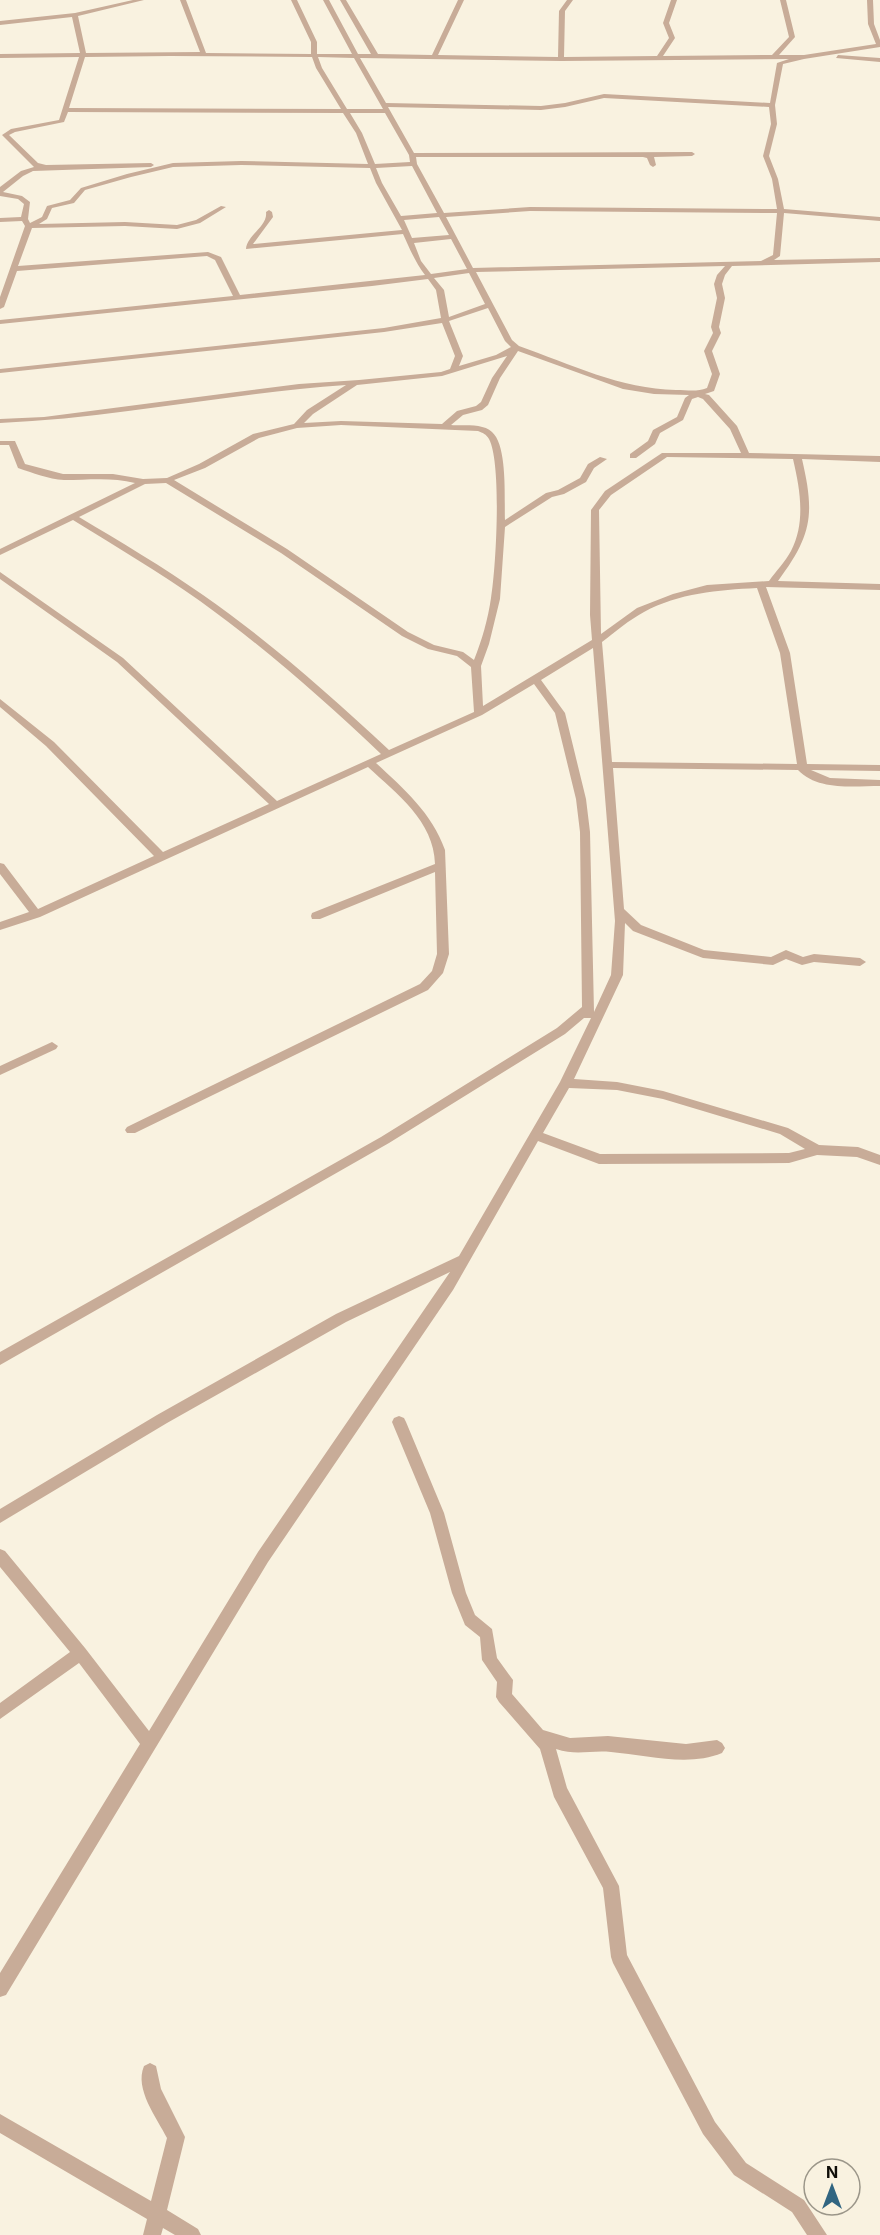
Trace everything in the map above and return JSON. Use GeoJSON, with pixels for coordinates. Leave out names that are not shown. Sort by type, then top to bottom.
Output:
{"type":"FeatureCollection","features":[{"type":"Feature","properties":{"kind":"street"},"geometry":{"type":"LineString","coordinates":[[0,23],[75,15],[141,0]]}},
{"type":"Feature","properties":{"kind":"street"},"geometry":{"type":"LineString","coordinates":[[183,0],[204,54]]}},
{"type":"Feature","properties":{"kind":"street"},"geometry":{"type":"LineString","coordinates":[[294,0],[314,42],[314,55],[319,68],[360,133],[371,166],[399,218],[408,241],[428,277],[440,290],[447,328],[459,356],[453,370]]}},
{"type":"Feature","properties":{"kind":"street"},"geometry":{"type":"LineString","coordinates":[[326,0],[383,108],[412,155],[414,164],[470,271],[509,340],[516,348],[626,387],[654,392],[699,395],[708,399],[728,421],[746,455]]}},
{"type":"Feature","properties":{"kind":"street"},"geometry":{"type":"LineString","coordinates":[[343,0],[376,57]]}},
{"type":"Feature","properties":{"kind":"street"},"geometry":{"type":"LineString","coordinates":[[434,58],[461,0]]}},
{"type":"Feature","properties":{"kind":"street"},"geometry":{"type":"LineString","coordinates":[[561,59],[562,11],[570,0]]}},
{"type":"Feature","properties":{"kind":"street"},"geometry":{"type":"LineString","coordinates":[[659,58],[672,38],[666,23],[674,0]]}},
{"type":"Feature","properties":{"kind":"street"},"geometry":{"type":"LineString","coordinates":[[774,57],[792,37],[783,0]]}},
{"type":"Feature","properties":{"kind":"street"},"geometry":{"type":"LineString","coordinates":[[0,56],[204,54],[561,59],[804,57],[880,45],[871,24],[870,0]]}},
{"type":"Feature","properties":{"kind":"street"},"geometry":{"type":"LineString","coordinates":[[46,167],[36,165],[5,135],[13,130],[60,123],[83,55],[75,15]]}},
{"type":"Feature","properties":{"kind":"street"},"geometry":{"type":"LineString","coordinates":[[816,56],[880,60]]}},
{"type":"Feature","properties":{"kind":"street"},"geometry":{"type":"LineString","coordinates":[[764,262],[776,256],[781,212],[777,186],[766,156],[774,124],[772,105],[776,97],[780,63],[804,57]]}},
{"type":"Feature","properties":{"kind":"street"},"geometry":{"type":"LineString","coordinates":[[66,110],[348,112],[383,108],[541,108],[604,96],[772,105]]}},
{"type":"Feature","properties":{"kind":"street"},"geometry":{"type":"LineString","coordinates":[[412,155],[692,154]]}},
{"type":"Feature","properties":{"kind":"street"},"geometry":{"type":"LineString","coordinates":[[647,155],[653,165]]}},
{"type":"Feature","properties":{"kind":"street"},"geometry":{"type":"LineString","coordinates":[[29,226],[24,219],[28,203],[20,197],[0,193],[3,186],[17,180],[25,171],[46,167],[283,163],[371,166],[414,164]]}},
{"type":"Feature","properties":{"kind":"street"},"geometry":{"type":"LineString","coordinates":[[0,308],[29,226],[45,218],[50,207],[72,202],[83,189],[173,165]]}},
{"type":"Feature","properties":{"kind":"street"},"geometry":{"type":"LineString","coordinates":[[29,226],[125,224],[177,227],[198,222],[223,207]]}},
{"type":"Feature","properties":{"kind":"street"},"geometry":{"type":"LineString","coordinates":[[399,218],[441,213],[530,209],[781,212],[880,219]]}},
{"type":"Feature","properties":{"kind":"street"},"geometry":{"type":"LineString","coordinates":[[269,212],[270,217],[261,232],[250,240],[249,247],[405,232]]}},
{"type":"Feature","properties":{"kind":"street"},"geometry":{"type":"LineString","coordinates":[[0,220],[24,219]]}},
{"type":"Feature","properties":{"kind":"street"},"geometry":{"type":"LineString","coordinates":[[408,241],[453,237]]}},
{"type":"Feature","properties":{"kind":"street"},"geometry":{"type":"LineString","coordinates":[[14,269],[208,254],[218,258],[237,297]]}},
{"type":"Feature","properties":{"kind":"street"},"geometry":{"type":"LineString","coordinates":[[0,322],[470,271],[569,266],[880,260]]}},
{"type":"Feature","properties":{"kind":"street"},"geometry":{"type":"LineString","coordinates":[[633,456],[652,442],[656,432],[680,418],[689,398],[711,389],[716,374],[708,351],[717,333],[715,327],[721,298],[718,284],[721,275],[730,264]]}},
{"type":"Feature","properties":{"kind":"street"},"geometry":{"type":"LineString","coordinates":[[0,371],[384,330],[447,320],[490,305]]}},
{"type":"Feature","properties":{"kind":"street"},"geometry":{"type":"LineString","coordinates":[[0,421],[44,419],[299,386],[442,374],[499,357],[516,348]]}},
{"type":"Feature","properties":{"kind":"street"},"geometry":{"type":"LineString","coordinates":[[444,426],[460,413],[480,408],[485,403],[495,378],[516,348]]}},
{"type":"Feature","properties":{"kind":"street"},"geometry":{"type":"LineString","coordinates":[[297,426],[317,407],[359,382]]}},
{"type":"Feature","properties":{"kind":"street"},"geometry":{"type":"LineString","coordinates":[[0,443],[12,443],[21,466],[49,474],[60,477],[118,475],[143,482],[168,480],[256,436],[297,426],[341,423],[444,426],[489,432],[494,439],[501,525],[490,624],[476,666],[479,713]]}},
{"type":"Feature","properties":{"kind":"street"},"geometry":{"type":"LineString","coordinates":[[0,1989],[148,1742],[263,1557],[464,1259],[566,1083],[617,975],[619,910],[597,641],[595,510],[608,493],[665,455],[880,459]]}},
{"type":"Feature","properties":{"kind":"street"},"geometry":{"type":"LineString","coordinates":[[772,584],[798,544],[802,528],[806,503],[798,457]]}},
{"type":"Feature","properties":{"kind":"street"},"geometry":{"type":"LineString","coordinates":[[501,525],[549,495],[561,492],[583,480],[591,466],[603,459]]}},
{"type":"Feature","properties":{"kind":"street"},"geometry":{"type":"LineString","coordinates":[[168,480],[284,550],[405,634],[431,647],[460,654],[476,666]]}},
{"type":"Feature","properties":{"kind":"street"},"geometry":{"type":"LineString","coordinates":[[0,552],[143,482]]}},
{"type":"Feature","properties":{"kind":"street"},"geometry":{"type":"LineString","coordinates":[[73,517],[170,578],[247,632],[338,707],[387,754]]}},
{"type":"Feature","properties":{"kind":"street"},"geometry":{"type":"LineString","coordinates":[[0,574],[120,660],[276,805]]}},
{"type":"Feature","properties":{"kind":"street"},"geometry":{"type":"LineString","coordinates":[[0,926],[36,914],[479,713],[597,641],[640,610],[676,596],[707,588],[772,584],[880,587]]}},
{"type":"Feature","properties":{"kind":"street"},"geometry":{"type":"LineString","coordinates":[[761,585],[785,654],[802,768],[813,778],[880,783]]}},
{"type":"Feature","properties":{"kind":"street"},"geometry":{"type":"LineString","coordinates":[[536,680],[560,713],[581,799],[585,832],[588,1035]]}},
{"type":"Feature","properties":{"kind":"street"},"geometry":{"type":"LineString","coordinates":[[0,702],[50,744],[161,857]]}},
{"type":"Feature","properties":{"kind":"street"},"geometry":{"type":"LineString","coordinates":[[131,1130],[424,987],[437,973],[443,954],[441,867],[436,835],[426,820],[369,762]]}},
{"type":"Feature","properties":{"kind":"street"},"geometry":{"type":"LineString","coordinates":[[607,765],[880,768]]}},
{"type":"Feature","properties":{"kind":"street"},"geometry":{"type":"LineString","coordinates":[[0,867],[36,914]]}},
{"type":"Feature","properties":{"kind":"street"},"geometry":{"type":"LineString","coordinates":[[316,916],[441,867]]}},
{"type":"Feature","properties":{"kind":"street"},"geometry":{"type":"LineString","coordinates":[[619,910],[636,928],[703,954],[773,961],[786,954],[802,961],[814,958],[860,962]]}},
{"type":"Feature","properties":{"kind":"street"},"geometry":{"type":"LineString","coordinates":[[0,1359],[385,1140],[561,1031],[589,1008]]}},
{"type":"Feature","properties":{"kind":"street"},"geometry":{"type":"LineString","coordinates":[[0,1071],[52,1046]]}},
{"type":"Feature","properties":{"kind":"street"},"geometry":{"type":"LineString","coordinates":[[566,1083],[616,1086],[663,1095],[784,1131],[817,1150]]}},
{"type":"Feature","properties":{"kind":"street"},"geometry":{"type":"LineString","coordinates":[[535,1135],[599,1159],[789,1158],[817,1150],[858,1152],[880,1160]]}},
{"type":"Feature","properties":{"kind":"street"},"geometry":{"type":"LineString","coordinates":[[0,1517],[162,1419],[315,1333],[464,1259]]}},
{"type":"Feature","properties":{"kind":"street"},"geometry":{"type":"LineString","coordinates":[[399,1422],[437,1513],[459,1593],[470,1620],[487,1634],[490,1660],[505,1680],[504,1697],[547,1745],[560,1791],[611,1886],[619,1957],[709,2128],[740,2169],[798,2206],[818,2235]]}},
{"type":"Feature","properties":{"kind":"street"},"geometry":{"type":"LineString","coordinates":[[0,1557],[80,1653],[148,1742]]}},
{"type":"Feature","properties":{"kind":"street"},"geometry":{"type":"LineString","coordinates":[[0,1712],[80,1653]]}},
{"type":"Feature","properties":{"kind":"street"},"geometry":{"type":"LineString","coordinates":[[538,1735],[570,1746],[608,1744],[686,1752],[717,1748]]}},
{"type":"Feature","properties":{"kind":"street"},"geometry":{"type":"LineString","coordinates":[[150,2072],[152,2091],[176,2137],[152,2235]]}},
{"type":"Feature","properties":{"kind":"street"},"geometry":{"type":"LineString","coordinates":[[0,2123],[192,2235]]}}]}
